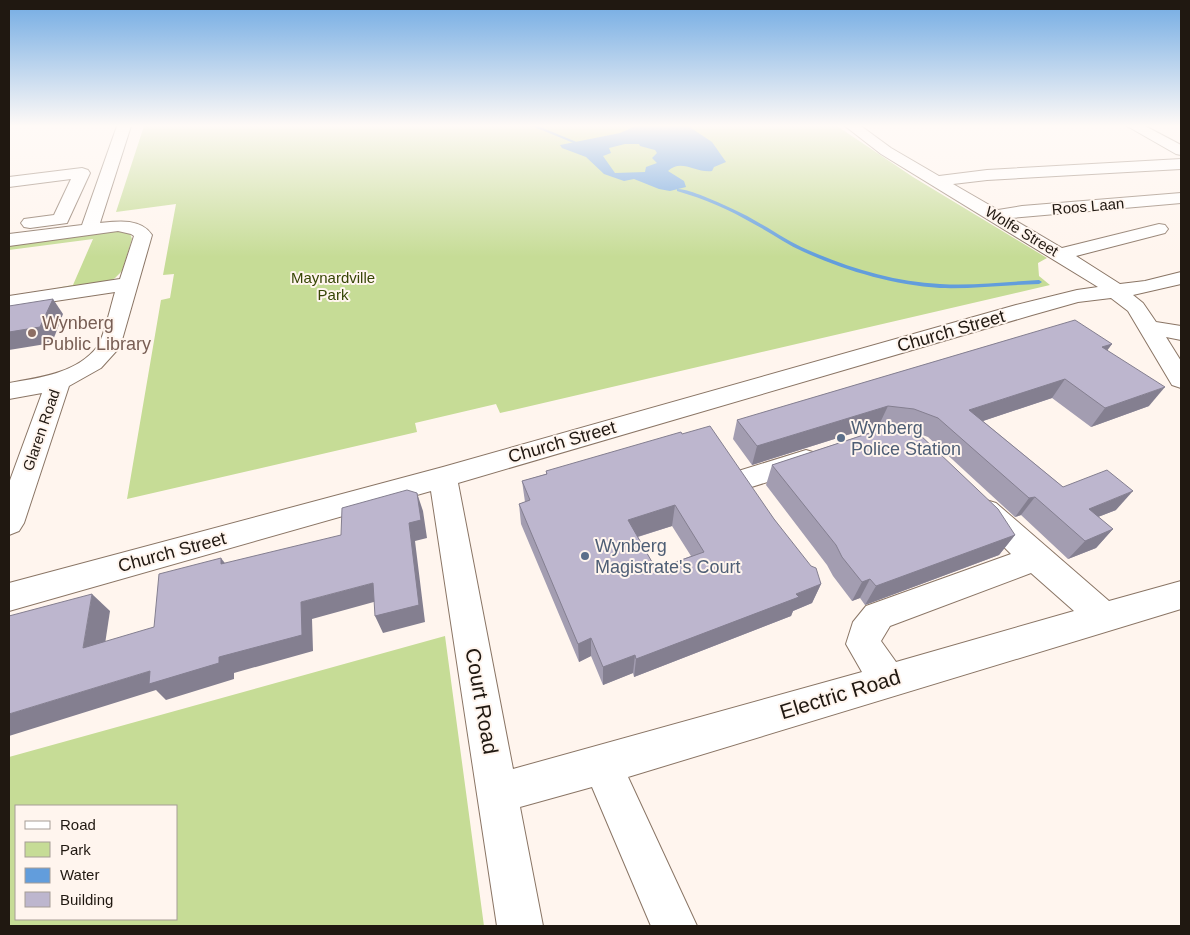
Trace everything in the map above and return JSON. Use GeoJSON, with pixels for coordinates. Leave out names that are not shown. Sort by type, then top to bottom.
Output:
{"type":"FeatureCollection","features":[{"type":"Feature","properties":{"kind":"street"},"geometry":{"type":"LineString","coordinates":[[9,182],[109,170],[89,230],[9,240]]}},
{"type":"Feature","properties":{"kind":"street","name":"Wolfe Street"},"geometry":{"type":"LineString","coordinates":[[917,170],[1061,254],[1099,278],[1136,307],[1181,380]]}},
{"type":"Feature","properties":{"kind":"street"},"geometry":{"type":"LineString","coordinates":[[936,181],[987,175],[1082,170]]}},
{"type":"Feature","properties":{"kind":"street"},"geometry":{"type":"LineString","coordinates":[[9,226],[61,219],[82,173]]}},
{"type":"Feature","properties":{"kind":"street","name":"Roos Laan"},"geometry":{"type":"LineString","coordinates":[[996,216],[1022,211],[1181,198]]}},
{"type":"Feature","properties":{"kind":"street","name":"Glaren Road"},"geometry":{"type":"LineString","coordinates":[[9,523],[58,382],[83,370],[106,351],[111,343],[142,238],[141,231],[126,226],[89,230]]}},
{"type":"Feature","properties":{"kind":"street"},"geometry":{"type":"LineString","coordinates":[[1061,254],[1158,229]]}},
{"type":"Feature","properties":{"kind":"street","name":"Church Street"},"geometry":{"type":"LineString","coordinates":[[9,597],[443,476],[1024,310],[1077,296],[1145,287],[1181,278]]}},
{"type":"Feature","properties":{"kind":"street"},"geometry":{"type":"LineString","coordinates":[[9,302],[128,284]]}},
{"type":"Feature","properties":{"kind":"street"},"geometry":{"type":"LineString","coordinates":[[1149,327],[1181,333]]}},
{"type":"Feature","properties":{"kind":"street"},"geometry":{"type":"LineString","coordinates":[[9,391],[58,382]]}},
{"type":"Feature","properties":{"kind":"street"},"geometry":{"type":"LineString","coordinates":[[694,405],[711,430]]}},
{"type":"Feature","properties":{"kind":"street"},"geometry":{"type":"LineString","coordinates":[[746,480],[826,453]]}},
{"type":"Feature","properties":{"kind":"street","name":"Court Road"},"geometry":{"type":"LineString","coordinates":[[443,476],[520,926]]}},
{"type":"Feature","properties":{"kind":"street"},"geometry":{"type":"LineString","coordinates":[[967,492],[1036,558],[1103,617]]}},
{"type":"Feature","properties":{"kind":"street"},"geometry":{"type":"LineString","coordinates":[[888,680],[863,644],[865,633],[878,616],[1036,558]]}},
{"type":"Feature","properties":{"kind":"street","name":"Electric Road"},"geometry":{"type":"LineString","coordinates":[[498,793],[602,765],[1181,595]]}},
{"type":"Feature","properties":{"kind":"street"},"geometry":{"type":"LineString","coordinates":[[602,765],[674,926]]}},
{"type":"Feature","properties":{"kind":"green space","name":"Maynardville Park"},"geometry":{"type":"Polygon","coordinates":[[[130,170],[902,170],[1047,258],[1038,263],[1039,276],[1050,285],[500,413],[496,404],[415,423],[417,432],[127,499],[161,300],[170,298],[174,274],[163,275],[176,204],[116,212],[130,170]]]}},
{"type":"Feature","properties":{"kind":"green space"},"geometry":{"type":"Polygon","coordinates":[[[111,231],[130,233],[132,239],[122,271],[110,281],[56,288],[73,285],[93,239],[9,250],[9,245],[111,231]]]}},
{"type":"Feature","properties":{"kind":"green space"},"geometry":{"type":"Polygon","coordinates":[[[445,636],[484,926],[9,926],[9,757],[445,636]]]}},
{"type":"Feature","properties":{"kind":"water"},"geometry":{"type":"Polygon","coordinates":[[[599,170],[613,170],[615,173],[670,170],[668,171],[684,181],[686,187],[670,191],[659,189],[634,179],[624,181],[604,174],[599,170]]]}},
{"type":"Feature","properties":{"kind":"building"},"geometry":{"type":"Polygon","coordinates":[[[53,299],[40,327],[9,332],[9,306],[53,299]]]}},
{"type":"Feature","properties":{"kind":"building"},"geometry":{"type":"Polygon","coordinates":[[[1075,320],[1112,344],[1102,347],[1165,387],[1105,408],[1065,379],[969,410],[1063,487],[1107,470],[1133,491],[1089,509],[1113,529],[1085,541],[1035,497],[1029,498],[938,418],[914,409],[888,406],[757,446],[737,420],[1075,320]]]}},
{"type":"Feature","properties":{"kind":"building","name":"Wynberg Magistrate's Court"},"geometry":{"type":"Polygon","coordinates":[[[710,426],[774,519],[811,566],[816,568],[821,584],[796,594],[799,597],[636,659],[635,655],[603,667],[591,638],[578,644],[519,504],[530,500],[522,481],[547,474],[546,471],[681,432],[682,434],[710,426]],[[675,505],[628,520],[656,569],[704,552],[675,505]]]}},
{"type":"Feature","properties":{"kind":"building"},"geometry":{"type":"Polygon","coordinates":[[[891,426],[904,426],[918,433],[998,509],[1015,535],[876,586],[870,579],[862,582],[842,557],[836,545],[772,465],[891,426]]]}},
{"type":"Feature","properties":{"kind":"building"},"geometry":{"type":"Polygon","coordinates":[[[407,490],[417,493],[421,520],[409,523],[419,605],[375,616],[373,583],[301,602],[302,635],[219,657],[219,663],[149,684],[150,671],[9,714],[9,616],[92,594],[83,648],[154,627],[159,574],[221,558],[221,564],[341,535],[342,508],[407,490]]]}},
{"type":"Feature","properties":{"kind":"waterway"},"geometry":{"type":"LineString","coordinates":[[679,190],[726,207],[786,242],[864,272],[905,282],[941,286],[1039,282]]}},
{"type":"Feature","properties":{"kind":"place","name":"Wynberg Public Library"},"geometry":{"type":"Point","coordinates":[32,333]}},
{"type":"Feature","properties":{"kind":"place","name":"Wynberg Police Station"},"geometry":{"type":"Point","coordinates":[841,438]}},
{"type":"Feature","properties":{"kind":"place","name":"Wynberg Magistrate's Court"},"geometry":{"type":"Point","coordinates":[585,556]}}]}
